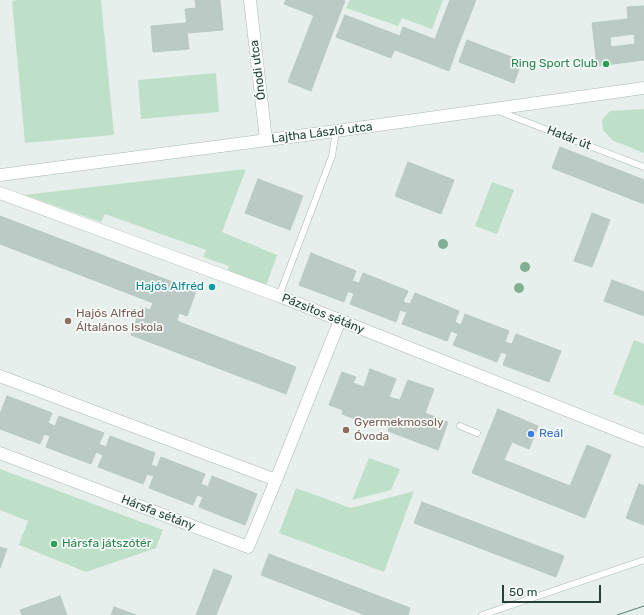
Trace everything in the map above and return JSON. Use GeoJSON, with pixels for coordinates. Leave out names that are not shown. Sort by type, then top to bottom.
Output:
{"type":"FeatureCollection","features":[{"type":"Feature","properties":{"kind":"street","name":"Ónodi utca"},"geometry":{"type":"LineString","coordinates":[[250,0],[266,140]]}},
{"type":"Feature","properties":{"kind":"street","name":"Lajtha László utca"},"geometry":{"type":"LineString","coordinates":[[0,175],[336,131],[644,88]]}},
{"type":"Feature","properties":{"kind":"street","name":"Pázsitos sétány"},"geometry":{"type":"LineString","coordinates":[[0,193],[279,296],[644,441]]}},
{"type":"Feature","properties":{"kind":"street","name":"Hársfa sétány"},"geometry":{"type":"LineString","coordinates":[[0,453],[248,547],[340,320]]}},
{"type":"Feature","properties":{"kind":"street"},"geometry":{"type":"LineString","coordinates":[[0,376],[276,480]]}},
{"type":"Feature","properties":{"kind":"lane","name":"Határ út"},"geometry":{"type":"LineString","coordinates":[[494,109],[644,167]]}},
{"type":"Feature","properties":{"kind":"lane"},"geometry":{"type":"LineString","coordinates":[[279,296],[332,156],[336,131]]}},
{"type":"Feature","properties":{"kind":"lane"},"geometry":{"type":"LineString","coordinates":[[460,426],[477,433]]}},
{"type":"Feature","properties":{"kind":"lane"},"geometry":{"type":"LineString","coordinates":[[482,615],[644,560]]}},
{"type":"Feature","properties":{"kind":"green space"},"geometry":{"type":"Polygon","coordinates":[[[101,0],[114,135],[25,143],[12,1],[101,0]]]}},
{"type":"Feature","properties":{"kind":"green space"},"geometry":{"type":"Polygon","coordinates":[[[350,0],[443,0],[432,29],[402,18],[398,26],[346,8],[350,0]]]}},
{"type":"Feature","properties":{"kind":"green space"},"geometry":{"type":"Polygon","coordinates":[[[216,73],[219,112],[141,119],[138,80],[216,73]]]}},
{"type":"Feature","properties":{"kind":"green space"},"geometry":{"type":"Polygon","coordinates":[[[644,109],[644,153],[612,140],[603,130],[602,120],[610,111],[644,109]]]}},
{"type":"Feature","properties":{"kind":"green space"},"geometry":{"type":"Polygon","coordinates":[[[246,169],[222,232],[277,255],[266,286],[227,271],[229,266],[203,257],[206,250],[105,214],[101,222],[24,195],[246,169]]]}},
{"type":"Feature","properties":{"kind":"green space"},"geometry":{"type":"Polygon","coordinates":[[[492,182],[514,190],[497,234],[475,226],[492,182]]]}},
{"type":"Feature","properties":{"kind":"green space"},"geometry":{"type":"Polygon","coordinates":[[[634,340],[644,344],[644,406],[613,394],[634,340]]]}},
{"type":"Feature","properties":{"kind":"green space"},"geometry":{"type":"Polygon","coordinates":[[[369,458],[400,469],[391,490],[352,500],[369,458]]]}},
{"type":"Feature","properties":{"kind":"green space"},"geometry":{"type":"Polygon","coordinates":[[[0,469],[163,530],[156,548],[86,572],[19,545],[28,521],[0,510],[0,469]]]}},
{"type":"Feature","properties":{"kind":"green space"},"geometry":{"type":"Polygon","coordinates":[[[296,488],[351,508],[414,491],[384,572],[279,533],[296,488]]]}},
{"type":"Feature","properties":{"kind":"building"},"geometry":{"type":"Polygon","coordinates":[[[195,0],[220,0],[223,30],[188,33],[185,9],[196,8],[195,0]]]}},
{"type":"Feature","properties":{"kind":"building"},"geometry":{"type":"Polygon","coordinates":[[[286,0],[345,1],[336,24],[284,4],[286,0]]]}},
{"type":"Feature","properties":{"kind":"building"},"geometry":{"type":"Polygon","coordinates":[[[450,0],[476,0],[457,48],[435,39],[450,0]]]}},
{"type":"Feature","properties":{"kind":"building"},"geometry":{"type":"Polygon","coordinates":[[[644,6],[644,17],[628,19],[627,7],[644,6]]]}},
{"type":"Feature","properties":{"kind":"building"},"geometry":{"type":"Polygon","coordinates":[[[314,15],[336,24],[311,91],[288,82],[314,15]]]}},
{"type":"Feature","properties":{"kind":"building"},"geometry":{"type":"Polygon","coordinates":[[[345,15],[400,36],[391,58],[336,37],[345,15]]]}},
{"type":"Feature","properties":{"kind":"building"},"geometry":{"type":"Polygon","coordinates":[[[644,17],[644,60],[597,66],[592,23],[644,17]],[[634,34],[610,37],[611,47],[635,44],[634,34]]]}},
{"type":"Feature","properties":{"kind":"building"},"geometry":{"type":"Polygon","coordinates":[[[186,23],[189,49],[153,52],[151,26],[186,23]]]}},
{"type":"Feature","properties":{"kind":"building"},"geometry":{"type":"Polygon","coordinates":[[[403,27],[457,48],[449,71],[395,50],[403,27]]]}},
{"type":"Feature","properties":{"kind":"building"},"geometry":{"type":"Polygon","coordinates":[[[467,40],[522,61],[514,83],[459,62],[467,40]]]}},
{"type":"Feature","properties":{"kind":"building"},"geometry":{"type":"Polygon","coordinates":[[[560,147],[644,180],[644,204],[552,168],[560,147]]]}},
{"type":"Feature","properties":{"kind":"building"},"geometry":{"type":"Polygon","coordinates":[[[408,162],[454,180],[441,214],[395,196],[408,162]]]}},
{"type":"Feature","properties":{"kind":"building"},"geometry":{"type":"Polygon","coordinates":[[[258,179],[303,196],[290,230],[245,213],[258,179]]]}},
{"type":"Feature","properties":{"kind":"building"},"geometry":{"type":"Polygon","coordinates":[[[592,213],[610,220],[592,267],[574,261],[592,213]]]}},
{"type":"Feature","properties":{"kind":"building"},"geometry":{"type":"Polygon","coordinates":[[[0,216],[196,291],[187,316],[0,244],[0,216]]]}},
{"type":"Feature","properties":{"kind":"building"},"geometry":{"type":"Polygon","coordinates":[[[311,253],[356,271],[352,281],[359,283],[363,273],[408,291],[403,302],[410,304],[415,293],[459,311],[455,322],[461,325],[465,314],[509,331],[505,342],[512,344],[516,334],[561,351],[549,382],[503,365],[507,354],[501,352],[497,362],[453,345],[458,334],[451,331],[447,341],[402,324],[407,312],[400,310],[396,322],[350,304],[354,294],[348,291],[344,302],[299,285],[311,253]]]}},
{"type":"Feature","properties":{"kind":"building"},"geometry":{"type":"Polygon","coordinates":[[[612,280],[644,292],[644,316],[604,301],[612,280]]]}},
{"type":"Feature","properties":{"kind":"building"},"geometry":{"type":"Polygon","coordinates":[[[153,303],[179,313],[177,321],[296,367],[286,394],[131,335],[141,307],[150,310],[153,303]]]}},
{"type":"Feature","properties":{"kind":"building"},"geometry":{"type":"Polygon","coordinates":[[[370,369],[396,379],[389,397],[400,400],[408,380],[434,389],[425,413],[448,422],[438,450],[388,431],[389,428],[379,424],[377,427],[342,414],[343,410],[329,405],[342,372],[356,377],[353,383],[364,387],[370,369]]]}},
{"type":"Feature","properties":{"kind":"building"},"geometry":{"type":"Polygon","coordinates":[[[7,396],[52,413],[48,423],[55,426],[59,416],[104,433],[99,444],[106,447],[110,436],[155,453],[151,465],[157,467],[161,457],[205,474],[201,484],[208,487],[212,476],[257,494],[245,525],[199,507],[203,497],[197,495],[193,505],[149,488],[154,476],[147,474],[143,484],[98,467],[103,455],[96,452],[91,464],[46,447],[50,436],[44,434],[40,444],[0,429],[0,414],[7,396]]]}},
{"type":"Feature","properties":{"kind":"building"},"geometry":{"type":"Polygon","coordinates":[[[498,409],[538,426],[529,449],[512,442],[504,460],[570,486],[587,445],[611,455],[585,518],[472,473],[498,409]]]}},
{"type":"Feature","properties":{"kind":"building"},"geometry":{"type":"Polygon","coordinates":[[[639,484],[644,486],[644,525],[626,518],[639,484]]]}},
{"type":"Feature","properties":{"kind":"building"},"geometry":{"type":"Polygon","coordinates":[[[422,502],[564,556],[556,577],[414,523],[422,502]]]}},
{"type":"Feature","properties":{"kind":"building"},"geometry":{"type":"Polygon","coordinates":[[[0,547],[7,549],[0,568],[0,547]]]}},
{"type":"Feature","properties":{"kind":"building"},"geometry":{"type":"Polygon","coordinates":[[[269,554],[410,608],[408,615],[365,615],[261,575],[269,554]]]}},
{"type":"Feature","properties":{"kind":"building"},"geometry":{"type":"Polygon","coordinates":[[[214,569],[232,576],[216,615],[196,615],[214,569]]]}},
{"type":"Feature","properties":{"kind":"building"},"geometry":{"type":"Polygon","coordinates":[[[60,596],[67,615],[22,615],[20,610],[60,596]]]}},
{"type":"Feature","properties":{"kind":"building"},"geometry":{"type":"Polygon","coordinates":[[[114,607],[136,615],[111,615],[114,607]]]}},
{"type":"Feature","properties":{"kind":"tram line"},"geometry":{"type":"LineString","coordinates":[[617,615],[644,606]]}},
{"type":"Feature","properties":{"kind":"place","name":"Ring Sport Club"},"geometry":{"type":"Point","coordinates":[606,64]}},
{"type":"Feature","properties":{"kind":"place","name":"Hajós Alfréd"},"geometry":{"type":"Point","coordinates":[212,287]}},
{"type":"Feature","properties":{"kind":"place","name":"Hajós Alfréd Általános Iskola"},"geometry":{"type":"Point","coordinates":[68,321]}},
{"type":"Feature","properties":{"kind":"place","name":"Gyermekmosoly Óvoda"},"geometry":{"type":"Point","coordinates":[346,430]}},
{"type":"Feature","properties":{"kind":"place","name":"Reál"},"geometry":{"type":"Point","coordinates":[531,434]}},
{"type":"Feature","properties":{"kind":"place","name":"Hársfa játszótér"},"geometry":{"type":"Point","coordinates":[54,544]}}]}
